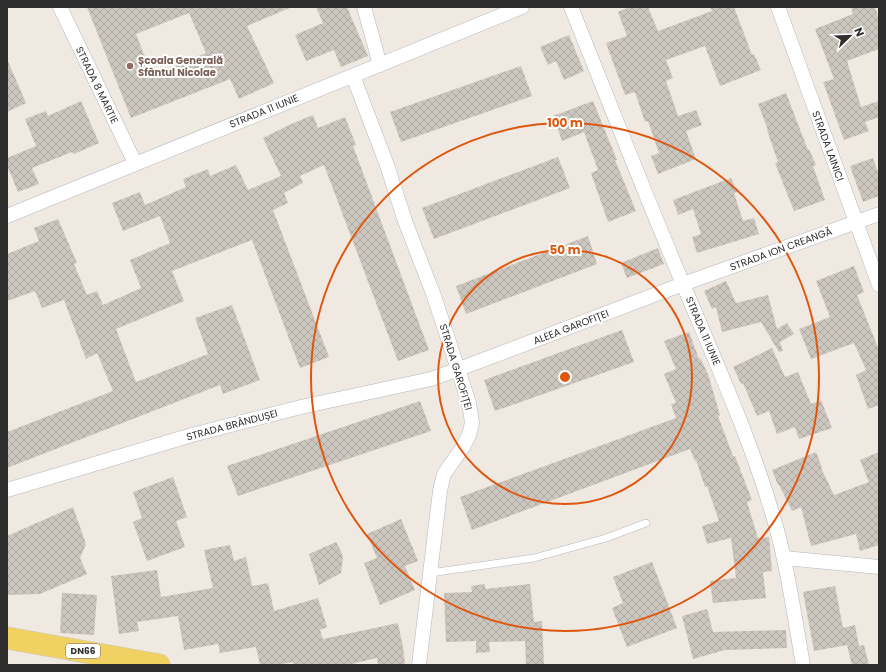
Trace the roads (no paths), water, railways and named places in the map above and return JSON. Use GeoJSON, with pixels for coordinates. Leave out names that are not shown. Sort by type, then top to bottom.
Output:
{"type":"FeatureCollection","features":[{"type":"Feature","properties":{"kind":"main road","name":"DN66"},"geometry":{"type":"LineString","coordinates":[[7,638],[159,665]]}},
{"type":"Feature","properties":{"kind":"street","name":"STRADA 8 MARTIE"},"geometry":{"type":"LineString","coordinates":[[60,7],[135,163]]}},
{"type":"Feature","properties":{"kind":"street"},"geometry":{"type":"LineString","coordinates":[[364,7],[380,65]]}},
{"type":"Feature","properties":{"kind":"street","name":"STRADA 11 IUNIE"},"geometry":{"type":"LineString","coordinates":[[7,216],[522,7]]}},
{"type":"Feature","properties":{"kind":"street","name":"STRADA 11 IUNIE"},"geometry":{"type":"LineString","coordinates":[[571,7],[683,284],[713,353],[759,473],[784,558],[803,665]]}},
{"type":"Feature","properties":{"kind":"street","name":"STRADA LAINICI"},"geometry":{"type":"LineString","coordinates":[[778,7],[879,285]]}},
{"type":"Feature","properties":{"kind":"street","name":"STRADA GAROFIȚEI"},"geometry":{"type":"LineString","coordinates":[[353,76],[387,165],[405,221],[434,296],[459,369],[469,403],[472,423],[469,435],[463,447],[444,474],[440,491],[419,665]]}},
{"type":"Feature","properties":{"kind":"street","name":"STRADA ION CREANGĂ"},"geometry":{"type":"LineString","coordinates":[[683,284],[879,214]]}},
{"type":"Feature","properties":{"kind":"street","name":"ALEEA GAROFIȚEI"},"geometry":{"type":"LineString","coordinates":[[459,369],[683,284]]}},
{"type":"Feature","properties":{"kind":"street","name":"STRADA BRÂNDUȘEI"},"geometry":{"type":"LineString","coordinates":[[7,490],[192,435],[301,407],[431,379],[459,369]]}},
{"type":"Feature","properties":{"kind":"street"},"geometry":{"type":"LineString","coordinates":[[784,558],[879,566]]}},
{"type":"Feature","properties":{"kind":"lane"},"geometry":{"type":"LineString","coordinates":[[430,573],[534,558],[600,540],[646,523]]}},
{"type":"Feature","properties":{"kind":"place","name":"Școala Generală Sfântul Nicolae"},"geometry":{"type":"Point","coordinates":[130,66]}}]}
